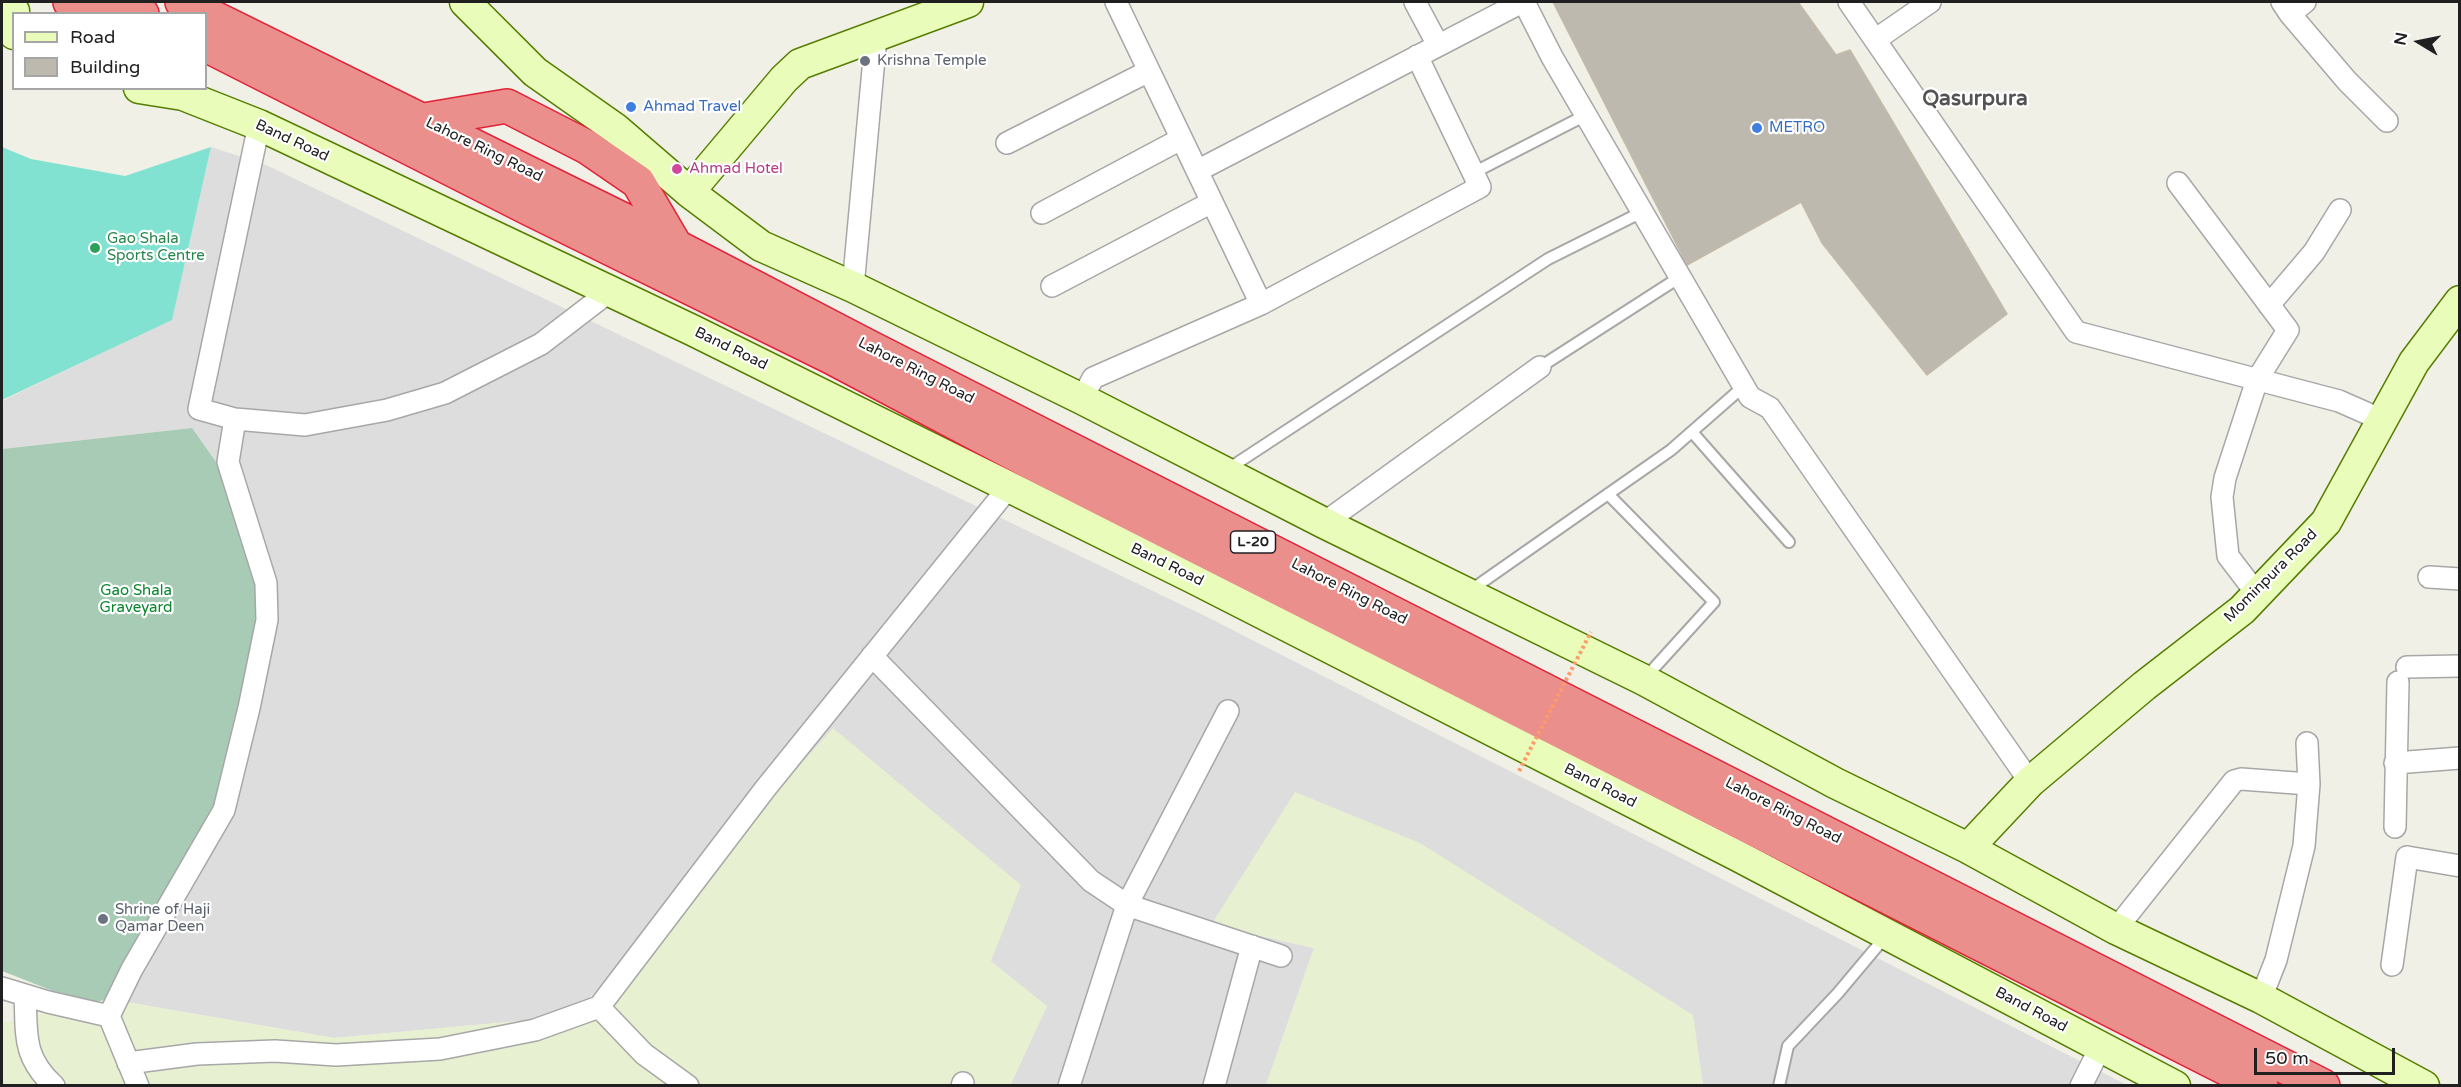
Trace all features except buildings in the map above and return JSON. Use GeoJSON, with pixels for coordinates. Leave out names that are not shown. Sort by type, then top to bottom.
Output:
{"type":"FeatureCollection","features":[{"type":"Feature","properties":{"kind":"highway"},"geometry":{"type":"LineString","coordinates":[[70,2],[90,12]]}},
{"type":"Feature","properties":{"kind":"highway"},"geometry":{"type":"LineString","coordinates":[[119,2],[138,12]]}},
{"type":"Feature","properties":{"kind":"highway","name":"Lahore Ring Road"},"geometry":{"type":"LineString","coordinates":[[182,2],[203,12]]}},
{"type":"Feature","properties":{"kind":"highway","name":"Lahore Ring Road"},"geometry":{"type":"LineString","coordinates":[[207,14],[675,245],[877,351],[2324,1086]]}},
{"type":"Feature","properties":{"kind":"highway","name":"Lahore Ring Road"},"geometry":{"type":"LineString","coordinates":[[207,46],[530,209],[831,357],[1041,468],[2261,1086]]}},
{"type":"Feature","properties":{"kind":"highway"},"geometry":{"type":"LineString","coordinates":[[207,71],[399,178],[438,181],[530,209]]}},
{"type":"Feature","properties":{"kind":"highway"},"geometry":{"type":"LineString","coordinates":[[424,120],[507,106],[587,147],[638,182],[675,245]]}},
{"type":"Feature","properties":{"kind":"main road"},"geometry":{"type":"LineString","coordinates":[[465,2],[535,72],[616,129],[689,192],[761,246],[853,287],[1082,399],[1324,523],[1644,680],[1835,783],[1968,848],[2116,929],[2261,998],[2424,1086]]}},
{"type":"Feature","properties":{"kind":"main road"},"geometry":{"type":"LineString","coordinates":[[689,192],[784,79],[800,64],[968,2]]}},
{"type":"Feature","properties":{"kind":"main road"},"geometry":{"type":"LineString","coordinates":[[507,106],[535,72]]}},
{"type":"Feature","properties":{"kind":"main road","name":"Band Road"},"geometry":{"type":"LineString","coordinates":[[152,90],[183,95],[399,178],[610,291],[1195,579],[1888,935],[2175,1086]]}},
{"type":"Feature","properties":{"kind":"main road","name":"Mominpura Road"},"geometry":{"type":"LineString","coordinates":[[1968,848],[2030,782],[2144,686],[2242,610],[2326,522],[2414,362],[2460,301]]}},
{"type":"Feature","properties":{"kind":"street"},"geometry":{"type":"LineString","coordinates":[[1116,2],[1261,304]]}},
{"type":"Feature","properties":{"kind":"street"},"geometry":{"type":"LineString","coordinates":[[1415,2],[1438,45]]}},
{"type":"Feature","properties":{"kind":"street"},"geometry":{"type":"LineString","coordinates":[[1197,171],[1523,2],[1586,116],[1750,397],[1770,408],[2030,782]]}},
{"type":"Feature","properties":{"kind":"street"},"geometry":{"type":"LineString","coordinates":[[1849,2],[2076,332],[2339,401],[2382,420]]}},
{"type":"Feature","properties":{"kind":"street"},"geometry":{"type":"LineString","coordinates":[[1875,40],[1930,2]]}},
{"type":"Feature","properties":{"kind":"street"},"geometry":{"type":"LineString","coordinates":[[2292,6],[2347,81],[2387,121]]}},
{"type":"Feature","properties":{"kind":"street"},"geometry":{"type":"LineString","coordinates":[[853,287],[876,37]]}},
{"type":"Feature","properties":{"kind":"street"},"geometry":{"type":"LineString","coordinates":[[1082,399],[1094,378],[1261,304],[1480,187],[1417,56]]}},
{"type":"Feature","properties":{"kind":"street"},"geometry":{"type":"LineString","coordinates":[[1007,143],[1149,71]]}},
{"type":"Feature","properties":{"kind":"street"},"geometry":{"type":"LineString","coordinates":[[259,125],[199,409],[235,419],[305,425],[387,410],[445,393],[541,344],[610,291]]}},
{"type":"Feature","properties":{"kind":"street"},"geometry":{"type":"LineString","coordinates":[[1042,213],[1181,139]]}},
{"type":"Feature","properties":{"kind":"street"},"geometry":{"type":"LineString","coordinates":[[2178,183],[2288,330],[2257,380],[2225,478],[2222,497],[2228,556],[2257,594]]}},
{"type":"Feature","properties":{"kind":"street"},"geometry":{"type":"LineString","coordinates":[[1052,286],[1212,201]]}},
{"type":"Feature","properties":{"kind":"street"},"geometry":{"type":"LineString","coordinates":[[2269,305],[2314,252],[2340,210]]}},
{"type":"Feature","properties":{"kind":"street"},"geometry":{"type":"LineString","coordinates":[[1324,523],[1540,367]]}},
{"type":"Feature","properties":{"kind":"street"},"geometry":{"type":"LineString","coordinates":[[138,1086],[109,1016],[132,969],[224,810],[249,708],[267,620],[266,583],[228,462],[235,419]]}},
{"type":"Feature","properties":{"kind":"street"},"geometry":{"type":"LineString","coordinates":[[128,1062],[197,1054],[275,1051],[336,1055],[440,1049],[535,1030],[599,1007],[765,789],[1009,487]]}},
{"type":"Feature","properties":{"kind":"street"},"geometry":{"type":"LineString","coordinates":[[2429,577],[2460,579]]}},
{"type":"Feature","properties":{"kind":"street"},"geometry":{"type":"LineString","coordinates":[[872,656],[1091,881],[1127,905],[1281,956]]}},
{"type":"Feature","properties":{"kind":"street"},"geometry":{"type":"LineString","coordinates":[[2395,827],[2395,763],[2403,675],[2460,666]]}},
{"type":"Feature","properties":{"kind":"street"},"geometry":{"type":"LineString","coordinates":[[1069,1086],[1127,905],[1228,711]]}},
{"type":"Feature","properties":{"kind":"street"},"geometry":{"type":"LineString","coordinates":[[2261,998],[2276,960],[2304,846],[2309,784],[2307,743]]}},
{"type":"Feature","properties":{"kind":"street"},"geometry":{"type":"LineString","coordinates":[[2395,763],[2460,758]]}},
{"type":"Feature","properties":{"kind":"street"},"geometry":{"type":"LineString","coordinates":[[2116,929],[2234,781],[2241,779],[2309,784]]}},
{"type":"Feature","properties":{"kind":"street"},"geometry":{"type":"LineString","coordinates":[[2392,965],[2407,857],[2460,866]]}},
{"type":"Feature","properties":{"kind":"street"},"geometry":{"type":"LineString","coordinates":[[1214,1086],[1252,946]]}},
{"type":"Feature","properties":{"kind":"street"},"geometry":{"type":"LineString","coordinates":[[2,988],[109,1016]]}},
{"type":"Feature","properties":{"kind":"street"},"geometry":{"type":"LineString","coordinates":[[25,995],[28,1052],[38,1071],[54,1086]]}},
{"type":"Feature","properties":{"kind":"street"},"geometry":{"type":"LineString","coordinates":[[599,1007],[644,1054],[688,1086]]}},
{"type":"Feature","properties":{"kind":"street"},"geometry":{"type":"LineString","coordinates":[[2081,1086],[2101,1046]]}},
{"type":"Feature","properties":{"kind":"lane"},"geometry":{"type":"LineString","coordinates":[[1473,173],[1586,116]]}},
{"type":"Feature","properties":{"kind":"lane"},"geometry":{"type":"LineString","coordinates":[[1225,471],[1548,259],[1642,212]]}},
{"type":"Feature","properties":{"kind":"lane"},"geometry":{"type":"LineString","coordinates":[[1540,367],[1680,277]]}},
{"type":"Feature","properties":{"kind":"lane"},"geometry":{"type":"LineString","coordinates":[[1468,592],[1671,450],[1744,386]]}},
{"type":"Feature","properties":{"kind":"lane"},"geometry":{"type":"LineString","coordinates":[[1692,432],[1789,542]]}},
{"type":"Feature","properties":{"kind":"lane"},"geometry":{"type":"LineString","coordinates":[[1608,494],[1714,602],[1644,680]]}},
{"type":"Feature","properties":{"kind":"lane"},"geometry":{"type":"LineString","coordinates":[[1779,1086],[1788,1046],[1888,935]]}},
{"type":"Feature","properties":{"kind":"path"},"geometry":{"type":"LineString","coordinates":[[1519,771],[1591,632]]}},
{"type":"Feature","properties":{"kind":"shaded area","name":"Gao Shala Sports Centre"},"geometry":{"type":"Polygon","coordinates":[[[2,147],[31,159],[125,176],[211,147],[172,320],[2,400],[2,147]]]}},
{"type":"Feature","properties":{"kind":"shaded area"},"geometry":{"type":"Polygon","coordinates":[[[211,147],[266,165],[1207,617],[2127,1085],[1703,1085],[1692,1015],[1212,925],[1314,948],[1266,1085],[1010,1085],[1047,1006],[573,1016],[334,1038],[109,999],[192,428],[2,449],[2,401],[172,319],[211,147]]]}},
{"type":"Feature","properties":{"kind":"green space","name":"Gao Shala Graveyard"},"geometry":{"type":"Polygon","coordinates":[[[192,428],[242,499],[276,591],[223,809],[109,999],[86,1004],[2,971],[2,449],[192,428]]]}},
{"type":"Feature","properties":{"kind":"green space"},"geometry":{"type":"Polygon","coordinates":[[[833,728],[1021,885],[991,961],[1047,1006],[1010,1086],[2,1085],[2,1023],[109,999],[334,1038],[573,1016],[833,728]]]}},
{"type":"Feature","properties":{"kind":"green space"},"geometry":{"type":"Polygon","coordinates":[[[1295,792],[1420,843],[1693,1015],[1703,1085],[1266,1085],[1314,948],[1211,925],[1295,792]]]}},
{"type":"Feature","properties":{"kind":"place","name":"Krishna Temple"},"geometry":{"type":"Point","coordinates":[865,61]}},
{"type":"Feature","properties":{"kind":"place","name":"Ahmad Travel"},"geometry":{"type":"Point","coordinates":[631,107]}},
{"type":"Feature","properties":{"kind":"place","name":"METRO"},"geometry":{"type":"Point","coordinates":[1757,128]}},
{"type":"Feature","properties":{"kind":"place","name":"Ahmad Hotel"},"geometry":{"type":"Point","coordinates":[677,169]}},
{"type":"Feature","properties":{"kind":"place","name":"Gao Shala Sports Centre"},"geometry":{"type":"Point","coordinates":[95,248]}},
{"type":"Feature","properties":{"kind":"place","name":"Shrine of Haji Qamar Deen"},"geometry":{"type":"Point","coordinates":[103,919]}},
{"type":"Feature","properties":{"kind":"district","name":"Qasurpura"},"geometry":{"type":"Point","coordinates":[1975,99]}}]}
